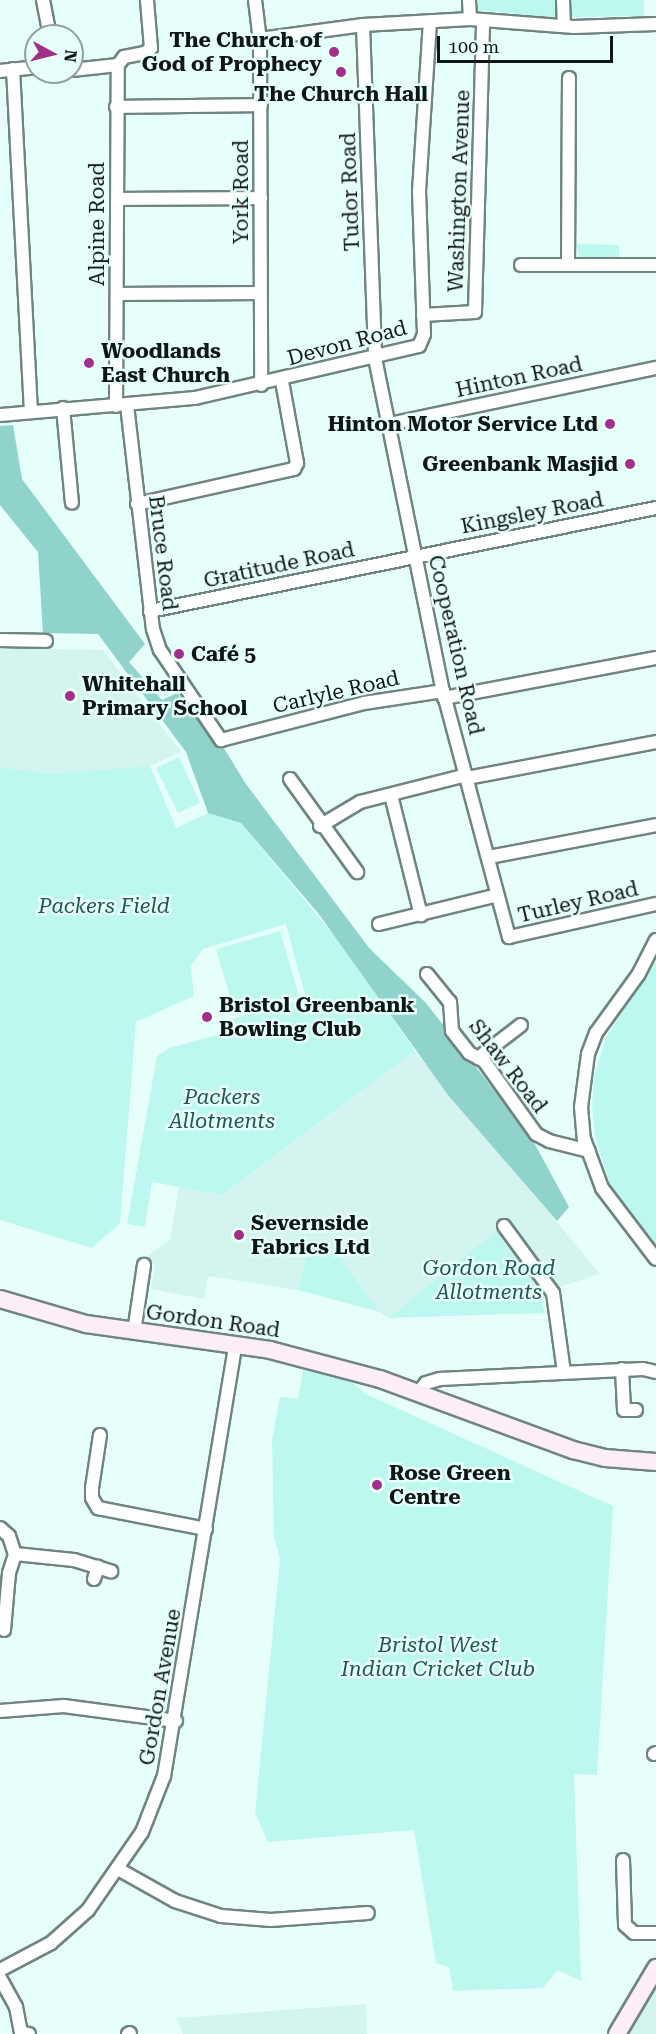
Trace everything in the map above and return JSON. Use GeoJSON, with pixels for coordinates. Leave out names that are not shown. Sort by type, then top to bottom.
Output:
{"type":"FeatureCollection","features":[{"type":"Feature","properties":{"kind":"main road","name":"Gordon Road"},"geometry":{"type":"LineString","coordinates":[[0,1299],[62,1319],[134,1332],[270,1350],[418,1393],[573,1450],[604,1458],[656,1462]]}},
{"type":"Feature","properties":{"kind":"main road"},"geometry":{"type":"LineString","coordinates":[[617,2034],[656,1968]]}},
{"type":"Feature","properties":{"kind":"street"},"geometry":{"type":"LineString","coordinates":[[44,0],[48,24]]}},
{"type":"Feature","properties":{"kind":"street"},"geometry":{"type":"LineString","coordinates":[[84,68],[118,64],[124,57],[151,48],[147,0]]}},
{"type":"Feature","properties":{"kind":"street","name":"York Road"},"geometry":{"type":"LineString","coordinates":[[255,0],[260,39],[261,385]]}},
{"type":"Feature","properties":{"kind":"street"},"geometry":{"type":"LineString","coordinates":[[469,0],[470,19]]}},
{"type":"Feature","properties":{"kind":"street"},"geometry":{"type":"LineString","coordinates":[[563,0],[564,26]]}},
{"type":"Feature","properties":{"kind":"street"},"geometry":{"type":"LineString","coordinates":[[260,39],[363,26],[470,19],[564,26],[656,24]]}},
{"type":"Feature","properties":{"kind":"street","name":"Washington Avenue"},"geometry":{"type":"LineString","coordinates":[[423,315],[475,312],[483,20]]}},
{"type":"Feature","properties":{"kind":"street","name":"Devon Road"},"geometry":{"type":"LineString","coordinates":[[0,415],[63,408],[121,406],[261,385],[419,346],[423,338],[423,315],[419,191],[430,21]]}},
{"type":"Feature","properties":{"kind":"street","name":"Tudor Road"},"geometry":{"type":"LineString","coordinates":[[363,26],[375,358]]}},
{"type":"Feature","properties":{"kind":"street","name":"Alpine Road"},"geometry":{"type":"LineString","coordinates":[[118,64],[116,107],[117,294],[121,406]]}},
{"type":"Feature","properties":{"kind":"street"},"geometry":{"type":"LineString","coordinates":[[0,71],[24,68]]}},
{"type":"Feature","properties":{"kind":"street"},"geometry":{"type":"LineString","coordinates":[[13,69],[31,412]]}},
{"type":"Feature","properties":{"kind":"street"},"geometry":{"type":"LineString","coordinates":[[568,265],[569,78]]}},
{"type":"Feature","properties":{"kind":"street"},"geometry":{"type":"LineString","coordinates":[[116,107],[261,105]]}},
{"type":"Feature","properties":{"kind":"street"},"geometry":{"type":"LineString","coordinates":[[118,199],[261,198]]}},
{"type":"Feature","properties":{"kind":"street"},"geometry":{"type":"LineString","coordinates":[[521,265],[656,266]]}},
{"type":"Feature","properties":{"kind":"street"},"geometry":{"type":"LineString","coordinates":[[117,294],[260,293]]}},
{"type":"Feature","properties":{"kind":"street","name":"Cooperation Road"},"geometry":{"type":"LineString","coordinates":[[375,358],[443,695],[489,857],[509,938]]}},
{"type":"Feature","properties":{"kind":"street","name":"Hinton Road"},"geometry":{"type":"LineString","coordinates":[[390,424],[656,368]]}},
{"type":"Feature","properties":{"kind":"street"},"geometry":{"type":"LineString","coordinates":[[137,504],[294,469],[297,463],[282,381]]}},
{"type":"Feature","properties":{"kind":"street","name":"Bruce Road"},"geometry":{"type":"LineString","coordinates":[[121,406],[137,504],[150,611],[160,650],[190,697]]}},
{"type":"Feature","properties":{"kind":"street"},"geometry":{"type":"LineString","coordinates":[[63,408],[75,487],[72,502]]}},
{"type":"Feature","properties":{"kind":"street","name":"Kingsley Road"},"geometry":{"type":"LineString","coordinates":[[416,556],[656,508]]}},
{"type":"Feature","properties":{"kind":"street","name":"Gratitude Road"},"geometry":{"type":"LineString","coordinates":[[150,611],[416,556]]}},
{"type":"Feature","properties":{"kind":"street"},"geometry":{"type":"LineString","coordinates":[[0,640],[46,641]]}},
{"type":"Feature","properties":{"kind":"street","name":"Carlyle Road"},"geometry":{"type":"LineString","coordinates":[[190,697],[221,740],[364,703],[443,695],[656,658]]}},
{"type":"Feature","properties":{"kind":"street"},"geometry":{"type":"LineString","coordinates":[[320,826],[352,805],[391,795],[467,777],[656,742]]}},
{"type":"Feature","properties":{"kind":"street"},"geometry":{"type":"LineString","coordinates":[[290,779],[320,826],[357,872]]}},
{"type":"Feature","properties":{"kind":"street"},"geometry":{"type":"LineString","coordinates":[[391,795],[421,915]]}},
{"type":"Feature","properties":{"kind":"street"},"geometry":{"type":"LineString","coordinates":[[489,857],[656,825]]}},
{"type":"Feature","properties":{"kind":"street"},"geometry":{"type":"LineString","coordinates":[[379,924],[498,895]]}},
{"type":"Feature","properties":{"kind":"street","name":"Turley Road"},"geometry":{"type":"LineString","coordinates":[[509,938],[656,904]]}},
{"type":"Feature","properties":{"kind":"street"},"geometry":{"type":"LineString","coordinates":[[656,940],[638,975],[608,1011],[588,1054],[580,1107],[589,1151],[602,1188],[656,1258]]}},
{"type":"Feature","properties":{"kind":"street","name":"Shaw Road"},"geometry":{"type":"LineString","coordinates":[[427,974],[450,1002],[452,1031],[520,1107],[536,1134],[549,1142],[589,1151]]}},
{"type":"Feature","properties":{"kind":"street"},"geometry":{"type":"LineString","coordinates":[[478,1058],[521,1025]]}},
{"type":"Feature","properties":{"kind":"street"},"geometry":{"type":"LineString","coordinates":[[504,1226],[553,1293],[564,1372]]}},
{"type":"Feature","properties":{"kind":"street"},"geometry":{"type":"LineString","coordinates":[[134,1332],[144,1265]]}},
{"type":"Feature","properties":{"kind":"street","name":"Gordon Avenue"},"geometry":{"type":"LineString","coordinates":[[0,1970],[51,1942],[88,1910],[142,1832],[165,1776],[176,1721],[234,1345]]}},
{"type":"Feature","properties":{"kind":"street"},"geometry":{"type":"LineString","coordinates":[[622,1369],[624,1410],[636,1410]]}},
{"type":"Feature","properties":{"kind":"street"},"geometry":{"type":"LineString","coordinates":[[418,1393],[426,1383],[440,1379],[622,1369],[656,1372]]}},
{"type":"Feature","properties":{"kind":"street"},"geometry":{"type":"LineString","coordinates":[[99,1435],[92,1488],[92,1498],[98,1508],[206,1529]]}},
{"type":"Feature","properties":{"kind":"street"},"geometry":{"type":"LineString","coordinates":[[0,1528],[9,1536],[15,1554],[11,1614],[4,1630]]}},
{"type":"Feature","properties":{"kind":"street"},"geometry":{"type":"LineString","coordinates":[[15,1554],[74,1560],[111,1571]]}},
{"type":"Feature","properties":{"kind":"street"},"geometry":{"type":"LineString","coordinates":[[94,1579],[98,1567]]}},
{"type":"Feature","properties":{"kind":"street"},"geometry":{"type":"LineString","coordinates":[[0,1711],[64,1706],[176,1721]]}},
{"type":"Feature","properties":{"kind":"street"},"geometry":{"type":"LineString","coordinates":[[623,1860],[626,1925],[634,1933],[656,1933]]}},
{"type":"Feature","properties":{"kind":"street"},"geometry":{"type":"LineString","coordinates":[[118,1869],[175,1901],[221,1916],[271,1920],[368,1913]]}},
{"type":"Feature","properties":{"kind":"street"},"geometry":{"type":"LineString","coordinates":[[0,1978],[16,2007],[21,2033],[29,2034]]}},
{"type":"Feature","properties":{"kind":"shaded area"},"geometry":{"type":"Polygon","coordinates":[[[13,425],[22,479],[145,644],[129,662],[162,700],[177,693],[222,745],[246,784],[370,949],[426,1003],[532,1139],[569,1207],[557,1221],[448,1095],[318,913],[241,823],[208,813],[186,752],[98,634],[43,633],[38,552],[0,505],[0,426],[13,425]]]}},
{"type":"Feature","properties":{"kind":"shaded area","name":"Whitehall Primary School"},"geometry":{"type":"Polygon","coordinates":[[[0,648],[103,650],[181,752],[143,769],[54,774],[0,767],[0,648]]]}},
{"type":"Feature","properties":{"kind":"shaded area"},"geometry":{"type":"Polygon","coordinates":[[[415,1051],[600,1274],[565,1285],[541,1299],[495,1232],[388,1318],[380,1312],[328,1242],[309,1240],[298,1290],[208,1276],[204,1299],[151,1289],[155,1267],[148,1255],[170,1240],[179,1187],[222,1195],[415,1051]]]}},
{"type":"Feature","properties":{"kind":"shaded area"},"geometry":{"type":"Polygon","coordinates":[[[656,1983],[656,2034],[624,2034],[656,1983]]]}},
{"type":"Feature","properties":{"kind":"shaded area"},"geometry":{"type":"Polygon","coordinates":[[[366,2004],[367,2034],[183,2034],[177,2018],[366,2004]]]}},
{"type":"Feature","properties":{"kind":"green space"},"geometry":{"type":"Polygon","coordinates":[[[478,0],[555,0],[555,18],[478,10],[478,0]]]}},
{"type":"Feature","properties":{"kind":"green space"},"geometry":{"type":"Polygon","coordinates":[[[570,0],[644,0],[644,16],[571,17],[570,0]]]}},
{"type":"Feature","properties":{"kind":"green space"},"geometry":{"type":"Polygon","coordinates":[[[576,244],[619,245],[619,262],[580,261],[576,244]]]}},
{"type":"Feature","properties":{"kind":"green space"},"geometry":{"type":"Polygon","coordinates":[[[179,757],[200,803],[178,813],[156,768],[179,757]]]}},
{"type":"Feature","properties":{"kind":"green space","name":"Packers Field"},"geometry":{"type":"Polygon","coordinates":[[[150,766],[176,828],[208,813],[241,823],[351,956],[415,1051],[222,1195],[152,1182],[145,1227],[127,1224],[157,1056],[169,1048],[232,1031],[228,1020],[306,999],[286,924],[203,949],[191,966],[194,996],[136,1022],[120,1223],[92,1248],[0,1220],[0,767],[54,774],[150,766]]]}},
{"type":"Feature","properties":{"kind":"green space"},"geometry":{"type":"Polygon","coordinates":[[[280,931],[299,996],[235,1014],[216,949],[280,931]]]}},
{"type":"Feature","properties":{"kind":"green space"},"geometry":{"type":"Polygon","coordinates":[[[656,961],[656,1244],[610,1184],[595,1138],[592,1106],[594,1076],[606,1037],[656,961]]]}},
{"type":"Feature","properties":{"kind":"green space","name":"Gordon Road Allotments"},"geometry":{"type":"Polygon","coordinates":[[[496,1231],[538,1290],[545,1313],[388,1318],[496,1231]]]}},
{"type":"Feature","properties":{"kind":"green space"},"geometry":{"type":"Polygon","coordinates":[[[309,1240],[328,1242],[380,1312],[298,1290],[309,1240]]]}},
{"type":"Feature","properties":{"kind":"green space","name":"Bristol West Indian Cricket Club"},"geometry":{"type":"Polygon","coordinates":[[[303,1370],[351,1382],[366,1394],[613,1506],[597,1775],[574,1774],[581,1981],[558,1970],[543,1988],[453,1991],[449,1967],[436,1963],[414,1830],[268,1842],[255,1813],[280,1559],[274,1536],[272,1440],[280,1397],[298,1399],[303,1370]]]}},
{"type":"Feature","properties":{"kind":"place","name":"The Church of God of Prophecy"},"geometry":{"type":"Point","coordinates":[334,52]}},
{"type":"Feature","properties":{"kind":"place","name":"The Church Hall"},"geometry":{"type":"Point","coordinates":[341,72]}},
{"type":"Feature","properties":{"kind":"place","name":"Woodlands East Church"},"geometry":{"type":"Point","coordinates":[89,363]}},
{"type":"Feature","properties":{"kind":"place","name":"Hinton Motor Service Ltd"},"geometry":{"type":"Point","coordinates":[610,424]}},
{"type":"Feature","properties":{"kind":"place","name":"Greenbank Masjid"},"geometry":{"type":"Point","coordinates":[630,464]}},
{"type":"Feature","properties":{"kind":"place","name":"Café 5"},"geometry":{"type":"Point","coordinates":[179,654]}},
{"type":"Feature","properties":{"kind":"place","name":"Whitehall Primary School"},"geometry":{"type":"Point","coordinates":[70,696]}},
{"type":"Feature","properties":{"kind":"place","name":"Bristol Greenbank Bowling Club"},"geometry":{"type":"Point","coordinates":[207,1017]}},
{"type":"Feature","properties":{"kind":"place","name":"Severnside Fabrics Ltd"},"geometry":{"type":"Point","coordinates":[239,1235]}},
{"type":"Feature","properties":{"kind":"place","name":"Rose Green Centre"},"geometry":{"type":"Point","coordinates":[377,1485]}},
{"type":"Feature","properties":{"kind":"park label","name":"Packers Allotments"},"geometry":{"type":"Point","coordinates":[222,1109]}}]}
